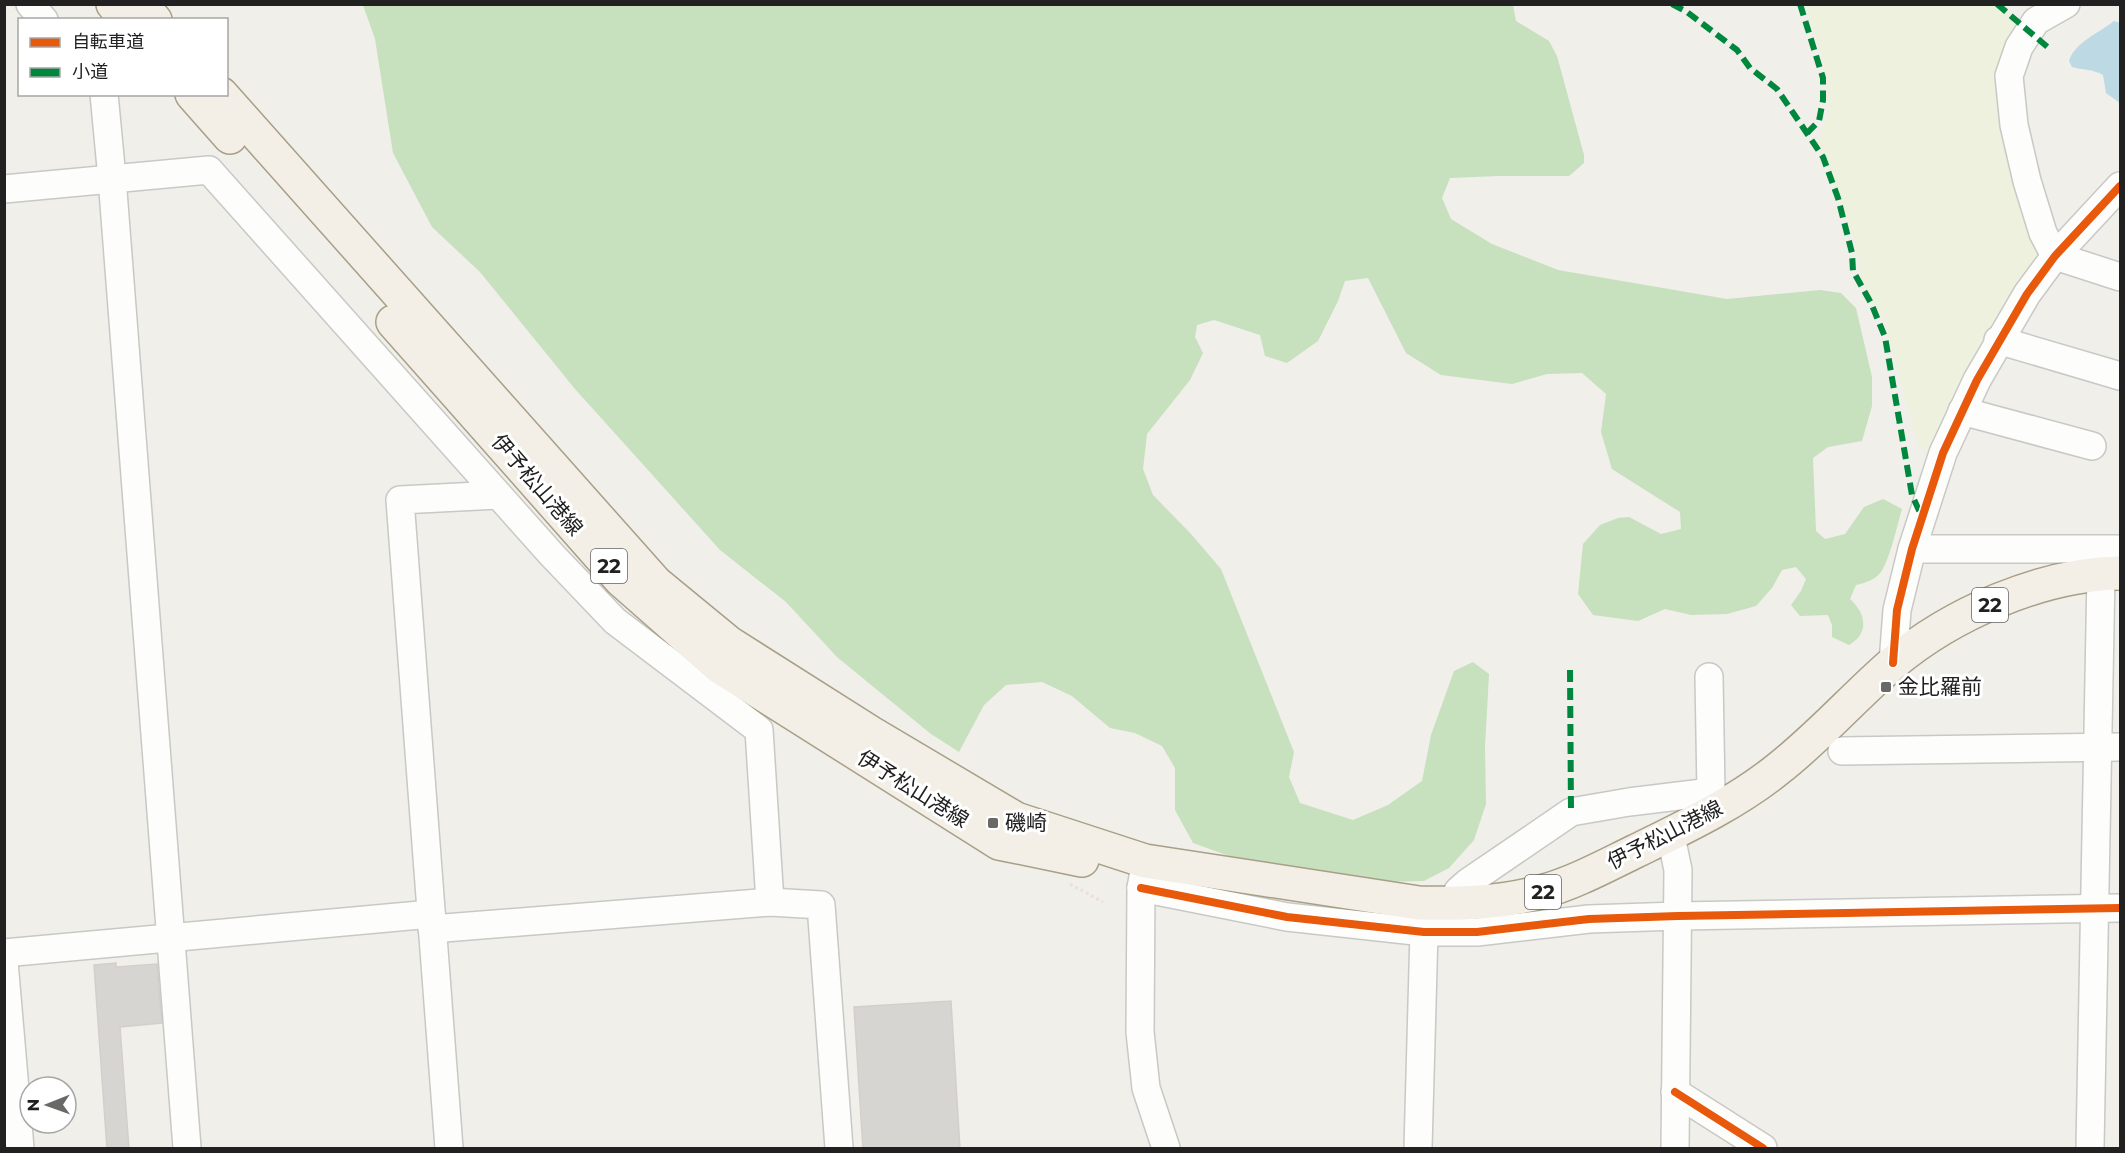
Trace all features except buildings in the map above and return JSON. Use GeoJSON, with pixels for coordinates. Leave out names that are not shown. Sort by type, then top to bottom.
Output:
{"type":"FeatureCollection","features":[{"type":"Feature","properties":{"kind":"main road"},"geometry":{"type":"LineString","coordinates":[[113,4],[124,18]]}},
{"type":"Feature","properties":{"kind":"main road"},"geometry":{"type":"LineString","coordinates":[[141,4],[153,18]]}},
{"type":"Feature","properties":{"kind":"main road","name":"伊予松山港線"},"geometry":{"type":"LineString","coordinates":[[194,96],[621,580],[720,667],[999,843],[1118,867],[1143,875],[1419,903],[1454,904],[1507,900],[1541,892],[1574,881],[1667,836],[1715,800],[1778,770],[1893,663],[1930,636],[1980,609],[2091,569]]}},
{"type":"Feature","properties":{"kind":"main road","name":"伊予松山港線"},"geometry":{"type":"LineString","coordinates":[[223,96],[656,583],[729,643],[871,733],[1016,819],[1143,875]]}},
{"type":"Feature","properties":{"kind":"street"},"geometry":{"type":"LineString","coordinates":[[30,4],[42,18]]}},
{"type":"Feature","properties":{"kind":"street"},"geometry":{"type":"LineString","coordinates":[[2066,4],[2036,21],[2019,47],[2009,76],[2014,125],[2027,181],[2043,233],[2055,256],[2121,277]]}},
{"type":"Feature","properties":{"kind":"street"},"geometry":{"type":"LineString","coordinates":[[104,96],[188,1149]]}},
{"type":"Feature","properties":{"kind":"street"},"geometry":{"type":"LineString","coordinates":[[4,189],[209,170],[552,555],[615,621],[759,730],[770,902]]}},
{"type":"Feature","properties":{"kind":"street"},"geometry":{"type":"LineString","coordinates":[[1893,663],[1897,610],[1912,549],[1943,453],[1962,411],[1998,340],[2027,294],[2055,256],[2121,186]]}},
{"type":"Feature","properties":{"kind":"street"},"geometry":{"type":"LineString","coordinates":[[1998,340],[2121,376]]}},
{"type":"Feature","properties":{"kind":"street"},"geometry":{"type":"LineString","coordinates":[[1962,411],[2092,446]]}},
{"type":"Feature","properties":{"kind":"street"},"geometry":{"type":"LineString","coordinates":[[449,1149],[400,500],[498,495]]}},
{"type":"Feature","properties":{"kind":"street"},"geometry":{"type":"LineString","coordinates":[[1912,549],[2091,569],[2121,549]]}},
{"type":"Feature","properties":{"kind":"street"},"geometry":{"type":"LineString","coordinates":[[2090,1149],[2108,909],[2109,747],[2091,569]]}},
{"type":"Feature","properties":{"kind":"street"},"geometry":{"type":"LineString","coordinates":[[1454,904],[1458,891],[1467,883],[1565,814],[1629,802],[1715,800],[1709,677]]}},
{"type":"Feature","properties":{"kind":"street"},"geometry":{"type":"LineString","coordinates":[[1842,750],[2109,747]]}},
{"type":"Feature","properties":{"kind":"street"},"geometry":{"type":"LineString","coordinates":[[1667,836],[1676,858],[1678,916],[1675,1149]]}},
{"type":"Feature","properties":{"kind":"street"},"geometry":{"type":"LineString","coordinates":[[1166,1149],[1146,1088],[1140,1032],[1143,875],[1287,917],[1424,932],[1477,932],[1589,919],[1678,916],[2108,909]]}},
{"type":"Feature","properties":{"kind":"street"},"geometry":{"type":"LineString","coordinates":[[4,953],[171,937],[770,902],[821,905],[839,1149]]}},
{"type":"Feature","properties":{"kind":"street"},"geometry":{"type":"LineString","coordinates":[[1418,1149],[1424,932]]}},
{"type":"Feature","properties":{"kind":"street"},"geometry":{"type":"LineString","coordinates":[[4,962],[20,1149]]}},
{"type":"Feature","properties":{"kind":"street"},"geometry":{"type":"LineString","coordinates":[[1675,1092],[1763,1149]]}},
{"type":"Feature","properties":{"kind":"green space"},"geometry":{"type":"Polygon","coordinates":[[[363,5],[1513,5],[1516,21],[1549,41],[1557,56],[1584,155],[1584,163],[1569,176],[1450,178],[1442,198],[1451,219],[1492,244],[1558,270],[1727,299],[1820,290],[1841,293],[1856,308],[1872,377],[1872,406],[1862,441],[1828,447],[1813,458],[1816,531],[1825,539],[1845,534],[1864,507],[1883,499],[1902,509],[1890,551],[1881,572],[1873,579],[1856,585],[1850,599],[1862,616],[1862,630],[1858,638],[1849,645],[1832,637],[1832,625],[1828,615],[1800,616],[1791,605],[1806,579],[1796,567],[1782,570],[1772,588],[1756,606],[1727,614],[1691,615],[1665,609],[1638,621],[1593,615],[1578,594],[1583,544],[1600,525],[1618,518],[1629,517],[1661,534],[1681,529],[1680,512],[1612,469],[1601,432],[1606,394],[1582,373],[1547,374],[1512,384],[1441,375],[1406,353],[1368,278],[1345,281],[1338,301],[1318,341],[1287,363],[1265,356],[1260,335],[1214,320],[1197,325],[1195,337],[1203,353],[1190,380],[1147,434],[1143,469],[1153,495],[1221,569],[1294,752],[1289,777],[1300,803],[1353,820],[1388,805],[1422,781],[1431,735],[1454,671],[1473,662],[1489,674],[1485,747],[1486,804],[1474,840],[1449,868],[1424,881],[1381,882],[1232,857],[1193,843],[1175,810],[1175,768],[1162,746],[1135,733],[1110,728],[1072,696],[1042,682],[1006,685],[984,705],[959,752],[931,734],[837,657],[786,602],[720,550],[575,389],[480,272],[432,227],[393,153],[375,39],[363,5]]]}},
{"type":"Feature","properties":{"kind":"green space"},"geometry":{"type":"Polygon","coordinates":[[[1806,5],[1997,5],[2025,29],[2015,60],[2048,246],[1930,458],[1918,445],[1885,321],[1863,283],[1855,241],[1818,142],[1828,110],[1827,80],[1806,5]]]}},
{"type":"Feature","properties":{"kind":"water"},"geometry":{"type":"Polygon","coordinates":[[[2114,21],[2120,23],[2120,103],[2106,93],[2103,75],[2072,67],[2069,61],[2076,48],[2114,21]]]}},
{"type":"Feature","properties":{"kind":"marked path"},"geometry":{"type":"LineString","coordinates":[[1672,4],[1687,12],[1737,50],[1750,68],[1777,89],[1823,157],[1838,198],[1852,253],[1853,271],[1871,303],[1885,337],[1912,495],[1922,517]]}},
{"type":"Feature","properties":{"kind":"marked path"},"geometry":{"type":"LineString","coordinates":[[1800,4],[1823,78],[1823,100],[1819,121],[1807,133]]}},
{"type":"Feature","properties":{"kind":"marked path"},"geometry":{"type":"LineString","coordinates":[[1997,4],[2051,50]]}},
{"type":"Feature","properties":{"kind":"marked path"},"geometry":{"type":"LineString","coordinates":[[1570,670],[1571,812]]}},
{"type":"Feature","properties":{"kind":"cycle path"},"geometry":{"type":"LineString","coordinates":[[1893,663],[1897,610],[1912,549],[1943,453],[1977,380],[2027,294],[2055,256],[2120,186]]}},
{"type":"Feature","properties":{"kind":"cycle path"},"geometry":{"type":"LineString","coordinates":[[1141,888],[1287,917],[1424,932],[1477,932],[1589,919],[2120,908]]}},
{"type":"Feature","properties":{"kind":"cycle path"},"geometry":{"type":"LineString","coordinates":[[1675,1092],[1763,1148]]}},
{"type":"Feature","properties":{"kind":"place","name":"金比羅前"},"geometry":{"type":"Point","coordinates":[1886,687]}},
{"type":"Feature","properties":{"kind":"place","name":"磯崎"},"geometry":{"type":"Point","coordinates":[993,823]}}]}
